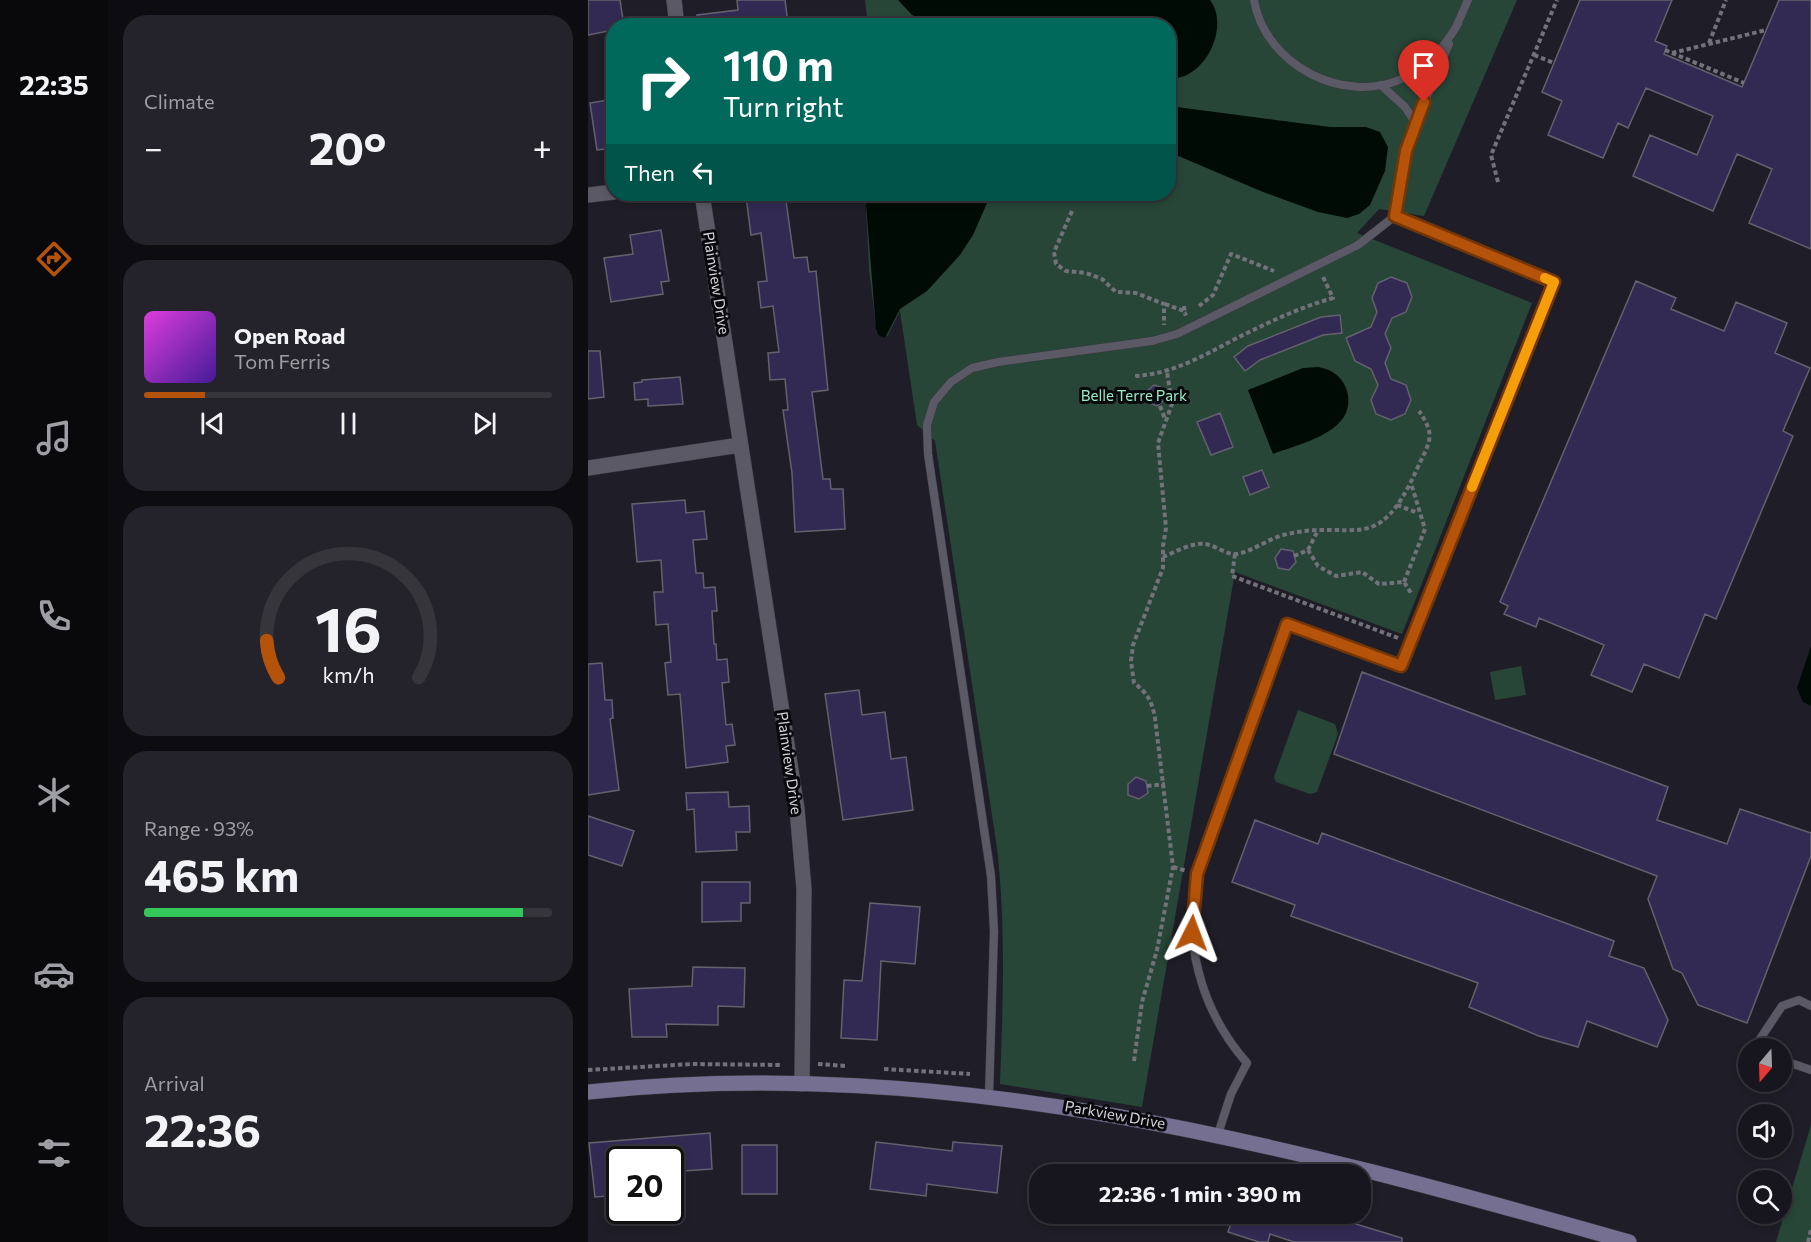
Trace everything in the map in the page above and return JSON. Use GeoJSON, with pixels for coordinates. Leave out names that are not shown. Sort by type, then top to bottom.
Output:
{"type":"FeatureCollection","features":[{"type":"Feature","properties":{"kind":"street"},"geometry":{"type":"LineString","coordinates":[[674,0],[677,18]]}},
{"type":"Feature","properties":{"kind":"street"},"geometry":{"type":"LineString","coordinates":[[588,195],[606,193]]}},
{"type":"Feature","properties":{"kind":"street","name":"Plainview Drive"},"geometry":{"type":"LineString","coordinates":[[703,201],[797,809],[804,889],[802,1084]]}},
{"type":"Feature","properties":{"kind":"street"},"geometry":{"type":"LineString","coordinates":[[588,468],[740,445]]}},
{"type":"Feature","properties":{"kind":"street","name":"Parkview Drive"},"geometry":{"type":"LineString","coordinates":[[588,1092],[692,1085],[802,1084],[924,1089],[989,1096],[1121,1116],[1218,1134],[1330,1161],[1629,1242]]}},
{"type":"Feature","properties":{"kind":"lane"},"geometry":{"type":"LineString","coordinates":[[1254,0],[1258,15],[1272,41],[1283,55],[1302,69],[1333,83],[1382,86],[1404,78],[1421,68],[1444,45],[1458,24]]}},
{"type":"Feature","properties":{"kind":"lane"},"geometry":{"type":"LineString","coordinates":[[989,1096],[994,963],[993,894],[928,454],[930,412],[934,402],[951,382],[977,366],[1163,338],[1188,329],[1366,240],[1395,216],[1406,151],[1415,122],[1468,0]]}},
{"type":"Feature","properties":{"kind":"lane"},"geometry":{"type":"LineString","coordinates":[[1382,86],[1405,107],[1415,122]]}},
{"type":"Feature","properties":{"kind":"lane"},"geometry":{"type":"LineString","coordinates":[[1218,1134],[1231,1094],[1247,1063],[1228,1041],[1212,1013],[1195,955],[1192,912],[1200,867],[1287,624],[1401,666],[1554,282],[1395,216]]}},
{"type":"Feature","properties":{"kind":"lane"},"geometry":{"type":"LineString","coordinates":[[1761,1038],[1782,1006],[1799,1000],[1811,1006]]}},
{"type":"Feature","properties":{"kind":"lane"},"geometry":{"type":"LineString","coordinates":[[1792,1063],[1811,1070]]}},
{"type":"Feature","properties":{"kind":"path"},"geometry":{"type":"LineString","coordinates":[[1498,182],[1491,154],[1557,0]]}},
{"type":"Feature","properties":{"kind":"path"},"geometry":{"type":"LineString","coordinates":[[1708,44],[1726,0]]}},
{"type":"Feature","properties":{"kind":"path"},"geometry":{"type":"LineString","coordinates":[[1672,53],[1766,30]]}},
{"type":"Feature","properties":{"kind":"path"},"geometry":{"type":"LineString","coordinates":[[1665,50],[1744,83]]}},
{"type":"Feature","properties":{"kind":"path"},"geometry":{"type":"LineString","coordinates":[[1534,55],[1554,63]]}},
{"type":"Feature","properties":{"kind":"path"},"geometry":{"type":"LineString","coordinates":[[1072,210],[1054,252],[1058,267],[1102,279],[1116,292],[1136,293],[1184,309],[1185,314],[1213,295],[1231,254],[1292,278]]}},
{"type":"Feature","properties":{"kind":"path"},"geometry":{"type":"LineString","coordinates":[[1137,374],[1137,376],[1167,372],[1292,312],[1333,298],[1318,265]]}},
{"type":"Feature","properties":{"kind":"path"},"geometry":{"type":"LineString","coordinates":[[1163,338],[1164,304]]}},
{"type":"Feature","properties":{"kind":"path"},"geometry":{"type":"LineString","coordinates":[[1227,344],[1231,350]]}},
{"type":"Feature","properties":{"kind":"path"},"geometry":{"type":"LineString","coordinates":[[1134,1061],[1142,1002],[1157,950],[1173,867],[1165,784],[1152,702],[1146,692],[1134,683],[1131,661],[1133,645],[1160,578],[1166,528],[1158,442],[1172,404],[1167,372]]}},
{"type":"Feature","properties":{"kind":"path"},"geometry":{"type":"LineString","coordinates":[[1160,406],[1165,419]]}},
{"type":"Feature","properties":{"kind":"path"},"geometry":{"type":"LineString","coordinates":[[1162,557],[1200,544],[1235,554],[1284,535],[1367,530],[1388,517],[1411,483],[1431,435],[1430,426],[1419,411]]}},
{"type":"Feature","properties":{"kind":"path"},"geometry":{"type":"LineString","coordinates":[[1404,582],[1425,529],[1411,483]]}},
{"type":"Feature","properties":{"kind":"path"},"geometry":{"type":"LineString","coordinates":[[1397,505],[1420,514]]}},
{"type":"Feature","properties":{"kind":"path"},"geometry":{"type":"LineString","coordinates":[[1294,556],[1308,550],[1317,532]]}},
{"type":"Feature","properties":{"kind":"path"},"geometry":{"type":"LineString","coordinates":[[1308,550],[1318,566],[1336,576],[1362,572],[1379,584],[1404,582]]}},
{"type":"Feature","properties":{"kind":"path"},"geometry":{"type":"LineString","coordinates":[[1235,554],[1232,576],[1410,642]]}},
{"type":"Feature","properties":{"kind":"path"},"geometry":{"type":"LineString","coordinates":[[1404,582],[1411,592]]}},
{"type":"Feature","properties":{"kind":"path"},"geometry":{"type":"LineString","coordinates":[[1147,786],[1165,784]]}},
{"type":"Feature","properties":{"kind":"path"},"geometry":{"type":"LineString","coordinates":[[588,1070],[692,1064],[781,1065]]}},
{"type":"Feature","properties":{"kind":"path"},"geometry":{"type":"LineString","coordinates":[[818,1064],[853,1067]]}},
{"type":"Feature","properties":{"kind":"path"},"geometry":{"type":"LineString","coordinates":[[876,1068],[970,1074]]}},
{"type":"Feature","properties":{"kind":"path"},"geometry":{"type":"LineString","coordinates":[[1808,1242],[1810,1233]]}},
{"type":"Feature","properties":{"kind":"green space","name":"Belle Terre Park"},"geometry":{"type":"Polygon","coordinates":[[[865,0],[1517,0],[1424,216],[1379,209],[1357,233],[1532,303],[1402,634],[1235,572],[1142,1107],[1000,1084],[1003,937],[997,848],[935,441],[917,425],[900,311],[885,338],[877,334],[869,269],[866,204],[867,201],[1176,201],[1176,18],[867,18],[865,0]]]}},
{"type":"Feature","properties":{"kind":"green space"},"geometry":{"type":"Polygon","coordinates":[[[1521,666],[1526,695],[1495,700],[1490,672],[1521,666]]]}},
{"type":"Feature","properties":{"kind":"green space"},"geometry":{"type":"Polygon","coordinates":[[[1298,710],[1335,724],[1338,734],[1317,792],[1310,794],[1276,782],[1274,777],[1298,710]]]}},
{"type":"Feature","properties":{"kind":"green space"},"geometry":{"type":"Polygon","coordinates":[[[1811,1125],[1811,1242],[1776,1242],[1781,1224],[1792,1224],[1792,1189],[1811,1125]]]}},
{"type":"Feature","properties":{"kind":"shaded area"},"geometry":{"type":"Polygon","coordinates":[[[898,0],[1210,0],[1216,12],[1217,25],[1210,51],[1202,62],[1193,71],[1176,77],[1176,18],[920,18],[912,15],[898,0]]]}},
{"type":"Feature","properties":{"kind":"shaded area"},"geometry":{"type":"Polygon","coordinates":[[[1176,107],[1330,127],[1366,127],[1380,132],[1388,147],[1385,171],[1370,205],[1359,214],[1347,218],[1318,212],[1263,192],[1176,155],[1176,107]]]}},
{"type":"Feature","properties":{"kind":"shaded area"},"geometry":{"type":"Polygon","coordinates":[[[867,201],[988,201],[973,235],[960,255],[927,291],[900,309],[885,338],[878,335],[876,329],[867,201]]]}},
{"type":"Feature","properties":{"kind":"shaded area"},"geometry":{"type":"Polygon","coordinates":[[[1318,367],[1335,373],[1344,383],[1348,403],[1345,415],[1326,433],[1273,454],[1248,390],[1303,368],[1318,367]]]}},
{"type":"Feature","properties":{"kind":"shaded area"},"geometry":{"type":"Polygon","coordinates":[[[1811,646],[1811,706],[1803,702],[1797,688],[1811,646]]]}},
{"type":"Feature","properties":{"kind":"building"},"geometry":{"type":"Polygon","coordinates":[[[588,0],[620,0],[623,18],[606,18],[606,32],[588,35],[588,0]]]}},
{"type":"Feature","properties":{"kind":"building"},"geometry":{"type":"Polygon","coordinates":[[[737,0],[785,0],[787,18],[697,18],[697,15],[738,10],[737,0]]]}},
{"type":"Feature","properties":{"kind":"building"},"geometry":{"type":"Polygon","coordinates":[[[1580,0],[1672,0],[1655,41],[1667,46],[1664,54],[1742,87],[1779,0],[1811,0],[1811,249],[1749,223],[1772,169],[1737,154],[1713,211],[1633,176],[1650,135],[1697,155],[1713,116],[1646,88],[1628,128],[1618,123],[1603,158],[1548,135],[1562,101],[1542,92],[1580,0]]]}},
{"type":"Feature","properties":{"kind":"building"},"geometry":{"type":"Polygon","coordinates":[[[606,100],[606,149],[597,150],[590,103],[606,100]]]}},
{"type":"Feature","properties":{"kind":"building"},"geometry":{"type":"Polygon","coordinates":[[[747,201],[786,201],[794,258],[807,257],[809,272],[816,271],[828,390],[812,392],[823,479],[830,479],[831,489],[843,489],[845,529],[795,532],[792,473],[783,410],[788,410],[785,379],[770,380],[768,353],[779,352],[773,306],[761,308],[758,282],[767,281],[761,233],[751,235],[747,201]]]}},
{"type":"Feature","properties":{"kind":"building"},"geometry":{"type":"Polygon","coordinates":[[[661,230],[669,281],[661,282],[663,294],[611,302],[604,258],[633,254],[630,235],[661,230]]]}},
{"type":"Feature","properties":{"kind":"building"},"geometry":{"type":"Polygon","coordinates":[[[1391,277],[1407,283],[1412,297],[1406,312],[1392,318],[1385,334],[1391,348],[1385,363],[1391,379],[1406,385],[1411,400],[1405,414],[1391,420],[1376,414],[1371,400],[1378,385],[1371,369],[1355,361],[1346,338],[1371,327],[1377,312],[1372,298],[1378,283],[1391,277]]]}},
{"type":"Feature","properties":{"kind":"building"},"geometry":{"type":"Polygon","coordinates":[[[1636,281],[1676,298],[1671,309],[1724,331],[1736,302],[1787,323],[1775,353],[1810,368],[1783,431],[1793,436],[1716,619],[1705,614],[1679,678],[1644,664],[1632,692],[1591,675],[1604,645],[1539,618],[1536,627],[1504,614],[1508,606],[1500,602],[1636,281]]]}},
{"type":"Feature","properties":{"kind":"building"},"geometry":{"type":"Polygon","coordinates":[[[1340,315],[1342,333],[1323,335],[1260,360],[1245,371],[1234,357],[1248,346],[1321,317],[1340,315]]]}},
{"type":"Feature","properties":{"kind":"building"},"geometry":{"type":"Polygon","coordinates":[[[588,351],[600,351],[604,397],[588,399],[588,351]]]}},
{"type":"Feature","properties":{"kind":"building"},"geometry":{"type":"Polygon","coordinates":[[[680,377],[683,404],[648,406],[648,399],[635,400],[634,383],[642,382],[642,380],[680,377]]]}},
{"type":"Feature","properties":{"kind":"building"},"geometry":{"type":"Polygon","coordinates":[[[1154,385],[1163,388],[1165,399],[1157,406],[1147,402],[1146,392],[1154,385]]]}},
{"type":"Feature","properties":{"kind":"building"},"geometry":{"type":"Polygon","coordinates":[[[1220,413],[1233,447],[1211,455],[1197,422],[1220,413]]]}},
{"type":"Feature","properties":{"kind":"building"},"geometry":{"type":"Polygon","coordinates":[[[1262,470],[1269,487],[1250,495],[1243,477],[1262,470]]]}},
{"type":"Feature","properties":{"kind":"building"},"geometry":{"type":"Polygon","coordinates":[[[685,500],[686,513],[704,511],[707,539],[693,540],[696,573],[703,573],[704,588],[715,587],[717,611],[712,611],[714,644],[716,644],[717,660],[727,659],[729,682],[722,683],[726,725],[732,724],[735,745],[726,746],[728,762],[686,768],[680,694],[668,695],[665,663],[671,662],[668,624],[656,625],[654,592],[663,592],[661,560],[637,562],[632,504],[685,500]]]}},
{"type":"Feature","properties":{"kind":"building"},"geometry":{"type":"Polygon","coordinates":[[[1281,549],[1293,551],[1296,562],[1289,570],[1278,568],[1275,558],[1281,549]]]}},
{"type":"Feature","properties":{"kind":"building"},"geometry":{"type":"Polygon","coordinates":[[[602,663],[605,700],[612,700],[613,718],[610,719],[619,790],[588,795],[588,664],[602,663]]]}},
{"type":"Feature","properties":{"kind":"building"},"geometry":{"type":"Polygon","coordinates":[[[1362,672],[1668,787],[1657,820],[1727,844],[1740,809],[1811,833],[1811,856],[1747,1023],[1698,1005],[1682,973],[1673,969],[1648,899],[1657,876],[1334,754],[1362,672]]]}},
{"type":"Feature","properties":{"kind":"building"},"geometry":{"type":"Polygon","coordinates":[[[859,690],[862,715],[885,712],[891,759],[906,757],[913,810],[843,820],[825,694],[859,690]]]}},
{"type":"Feature","properties":{"kind":"building"},"geometry":{"type":"Polygon","coordinates":[[[1136,777],[1146,781],[1148,793],[1139,799],[1128,795],[1128,784],[1136,777]]]}},
{"type":"Feature","properties":{"kind":"building"},"geometry":{"type":"Polygon","coordinates":[[[728,792],[729,807],[749,806],[750,832],[736,832],[737,850],[696,852],[694,809],[687,810],[686,793],[728,792]]]}},
{"type":"Feature","properties":{"kind":"building"},"geometry":{"type":"Polygon","coordinates":[[[588,816],[634,831],[622,866],[588,855],[588,816]]]}},
{"type":"Feature","properties":{"kind":"building"},"geometry":{"type":"Polygon","coordinates":[[[1255,820],[1318,844],[1322,833],[1614,941],[1609,956],[1644,968],[1668,1020],[1657,1047],[1587,1021],[1578,1047],[1539,1036],[1469,1007],[1478,983],[1291,916],[1295,905],[1232,882],[1255,820]]]}},
{"type":"Feature","properties":{"kind":"building"},"geometry":{"type":"Polygon","coordinates":[[[702,882],[750,882],[750,903],[741,903],[741,921],[702,922],[702,882]]]}},
{"type":"Feature","properties":{"kind":"building"},"geometry":{"type":"Polygon","coordinates":[[[870,903],[920,907],[915,964],[881,961],[877,1040],[841,1038],[844,980],[862,981],[870,903]]]}},
{"type":"Feature","properties":{"kind":"building"},"geometry":{"type":"Polygon","coordinates":[[[693,967],[745,968],[744,1007],[718,1006],[718,1025],[666,1024],[667,1037],[632,1037],[629,989],[692,986],[693,967]]]}},
{"type":"Feature","properties":{"kind":"building"},"geometry":{"type":"Polygon","coordinates":[[[710,1133],[712,1169],[684,1171],[684,1146],[606,1146],[606,1196],[595,1197],[589,1143],[710,1133]]]}},
{"type":"Feature","properties":{"kind":"building"},"geometry":{"type":"Polygon","coordinates":[[[876,1142],[952,1151],[953,1142],[1002,1146],[997,1193],[927,1184],[926,1196],[870,1189],[876,1142]]]}},
{"type":"Feature","properties":{"kind":"building"},"geometry":{"type":"Polygon","coordinates":[[[742,1145],[777,1145],[777,1194],[742,1194],[742,1145]]]}},
{"type":"Feature","properties":{"kind":"building"},"geometry":{"type":"Polygon","coordinates":[[[1231,1224],[1356,1224],[1402,1238],[1402,1242],[1294,1242],[1270,1234],[1268,1242],[1259,1242],[1228,1232],[1231,1224]]]}},
{"type":"Feature","properties":{"kind":"slow traffic"},"geometry":{"type":"LineString","coordinates":[[1472,487],[1554,282],[1545,278]]}},
{"type":"Feature","properties":{"kind":"route"},"geometry":{"type":"LineString","coordinates":[[1192,933],[1197,874],[1287,624],[1401,666],[1554,282],[1395,216],[1406,151],[1424,102]]}}]}
